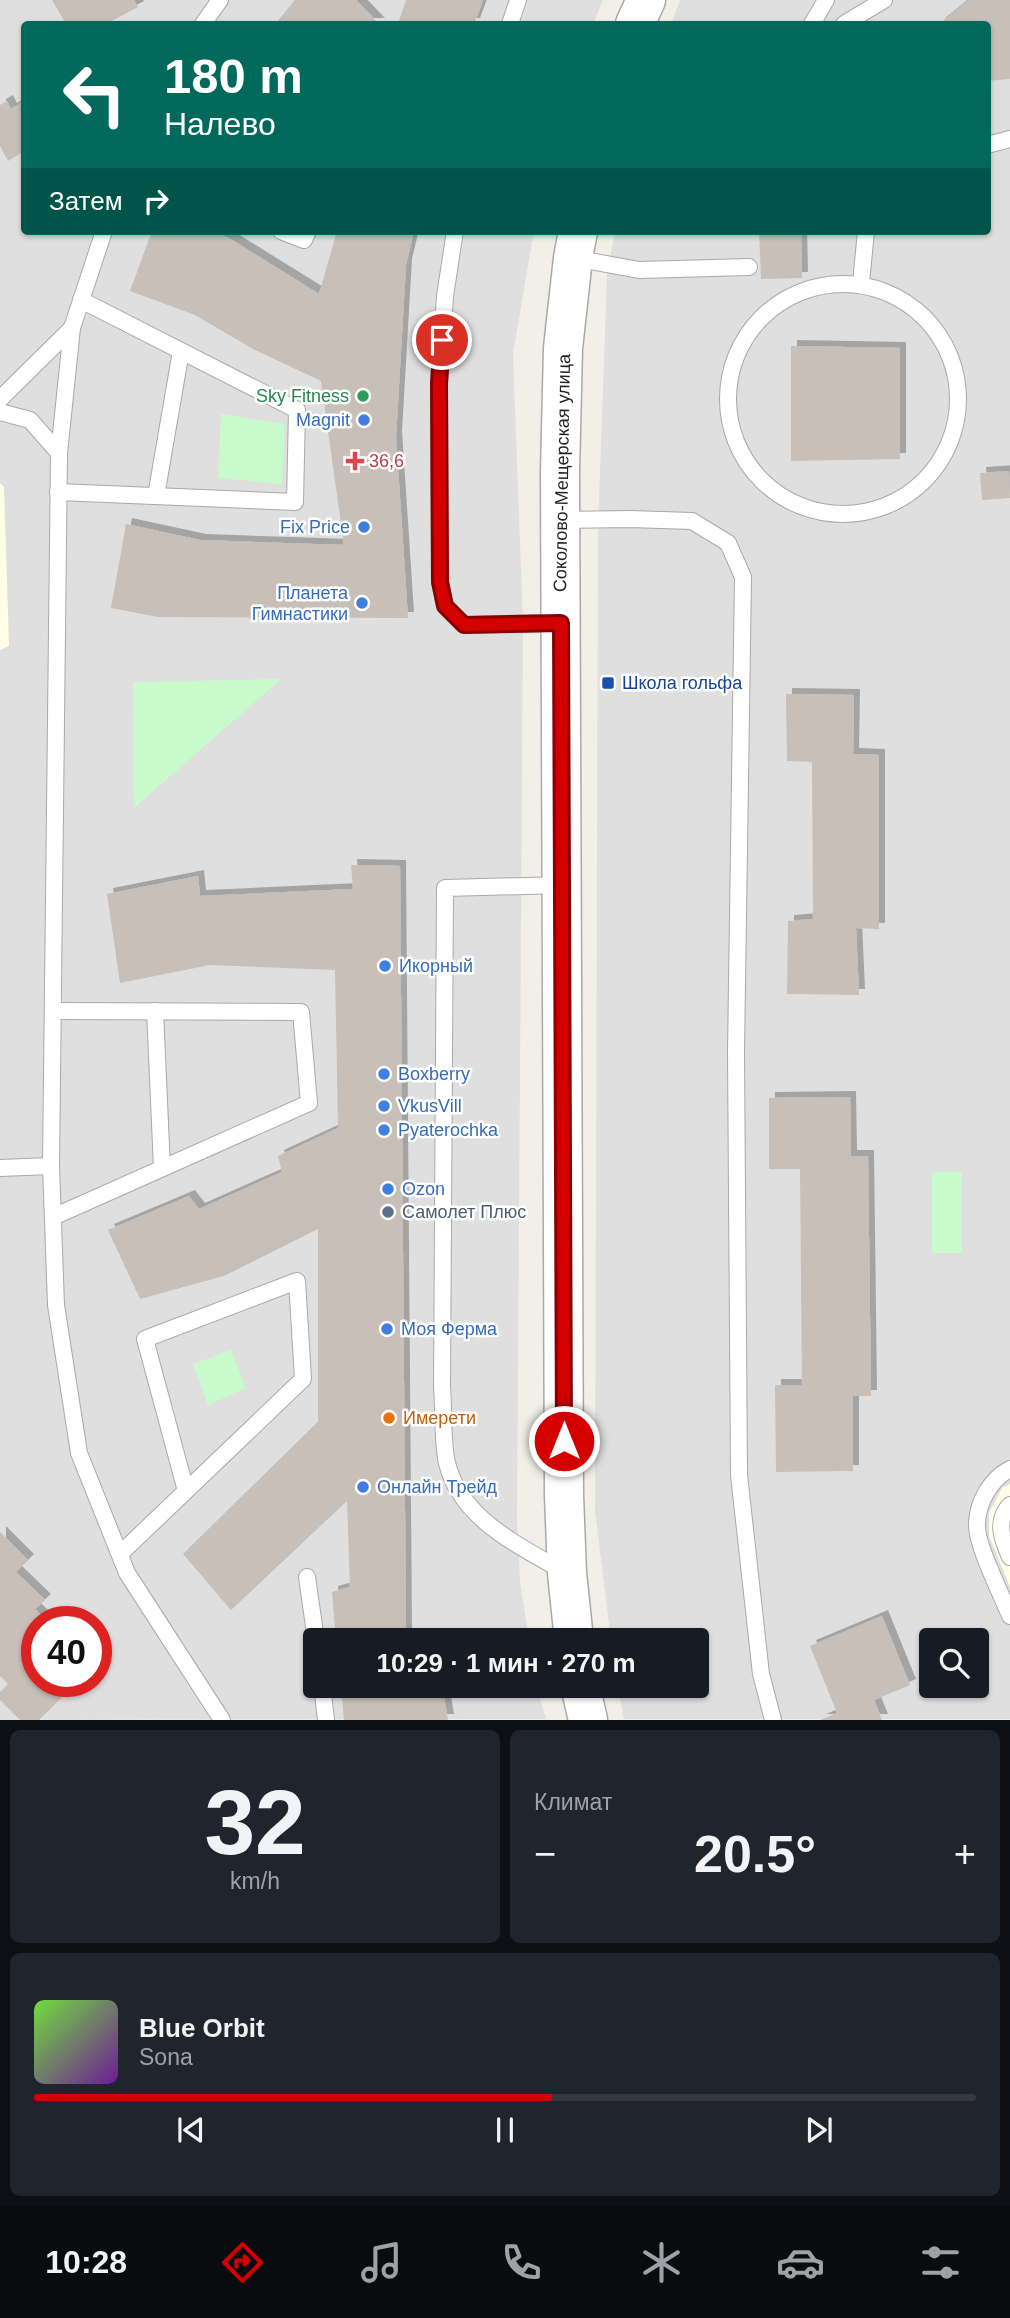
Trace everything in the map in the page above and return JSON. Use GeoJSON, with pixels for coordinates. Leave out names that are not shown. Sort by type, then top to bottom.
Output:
{"type":"FeatureCollection","features":[{"type":"Feature","properties":{"kind":"street"},"geometry":{"type":"LineString","coordinates":[[636,21],[646,0]]}},
{"type":"Feature","properties":{"kind":"street","name":"Соколово-Мещерская улица"},"geometry":{"type":"LineString","coordinates":[[573,1628],[567,1573],[564,1481],[560,520],[564,348],[576,244]]}},
{"type":"Feature","properties":{"kind":"street"},"geometry":{"type":"LineString","coordinates":[[583,1698],[588,1720]]}},
{"type":"Feature","properties":{"kind":"lane"},"geometry":{"type":"LineString","coordinates":[[206,21],[220,0]]}},
{"type":"Feature","properties":{"kind":"lane"},"geometry":{"type":"LineString","coordinates":[[511,21],[518,0]]}},
{"type":"Feature","properties":{"kind":"lane"},"geometry":{"type":"LineString","coordinates":[[814,21],[826,0]]}},
{"type":"Feature","properties":{"kind":"lane"},"geometry":{"type":"LineString","coordinates":[[849,21],[884,0]]}},
{"type":"Feature","properties":{"kind":"lane"},"geometry":{"type":"LineString","coordinates":[[991,144],[1010,139]]}},
{"type":"Feature","properties":{"kind":"lane"},"geometry":{"type":"LineString","coordinates":[[103,235],[72,328],[59,453],[51,1166],[56,1305],[79,1453],[127,1573],[222,1720]]}},
{"type":"Feature","properties":{"kind":"lane"},"geometry":{"type":"LineString","coordinates":[[291,235],[304,240],[306,235]]}},
{"type":"Feature","properties":{"kind":"lane"},"geometry":{"type":"LineString","coordinates":[[453,235],[445,296],[439,383],[440,582],[445,606],[464,625],[561,623]]}},
{"type":"Feature","properties":{"kind":"lane"},"geometry":{"type":"LineString","coordinates":[[861,283],[866,235]]}},
{"type":"Feature","properties":{"kind":"lane"},"geometry":{"type":"LineString","coordinates":[[576,244],[639,270],[749,267]]}},
{"type":"Feature","properties":{"kind":"lane"},"geometry":{"type":"LineString","coordinates":[[861,283],[902,298],[934,326],[953,359],[960,399],[957,424],[941,462],[914,492],[863,514],[816,513],[768,489],[736,449],[726,390],[741,340],[769,308],[836,284],[861,283]]}},
{"type":"Feature","properties":{"kind":"lane"},"geometry":{"type":"LineString","coordinates":[[58,492],[295,502],[297,410],[81,300]]}},
{"type":"Feature","properties":{"kind":"lane"},"geometry":{"type":"LineString","coordinates":[[0,399],[72,328]]}},
{"type":"Feature","properties":{"kind":"lane"},"geometry":{"type":"LineString","coordinates":[[156,496],[181,351]]}},
{"type":"Feature","properties":{"kind":"lane"},"geometry":{"type":"LineString","coordinates":[[0,412],[30,421],[59,453]]}},
{"type":"Feature","properties":{"kind":"lane"},"geometry":{"type":"LineString","coordinates":[[560,520],[692,521],[728,543],[743,577],[736,1052],[739,1475],[761,1674],[773,1720]]}},
{"type":"Feature","properties":{"kind":"lane"},"geometry":{"type":"LineString","coordinates":[[562,885],[445,888],[442,1387],[446,1462],[465,1504],[499,1534],[567,1573]]}},
{"type":"Feature","properties":{"kind":"lane"},"geometry":{"type":"LineString","coordinates":[[53,1011],[301,1013],[309,1103],[53,1217]]}},
{"type":"Feature","properties":{"kind":"lane"},"geometry":{"type":"LineString","coordinates":[[155,1011],[162,1168]]}},
{"type":"Feature","properties":{"kind":"lane"},"geometry":{"type":"LineString","coordinates":[[0,1168],[51,1166]]}},
{"type":"Feature","properties":{"kind":"lane"},"geometry":{"type":"LineString","coordinates":[[120,1554],[186,1491],[303,1379],[297,1281],[145,1339],[186,1491]]}},
{"type":"Feature","properties":{"kind":"lane"},"geometry":{"type":"LineString","coordinates":[[1010,1469],[1003,1472],[985,1492],[976,1524],[1010,1616]]}},
{"type":"Feature","properties":{"kind":"lane"},"geometry":{"type":"LineString","coordinates":[[1010,1505],[1004,1512],[1000,1526],[1010,1557]]}},
{"type":"Feature","properties":{"kind":"lane"},"geometry":{"type":"LineString","coordinates":[[307,1577],[314,1628]]}},
{"type":"Feature","properties":{"kind":"lane"},"geometry":{"type":"LineString","coordinates":[[323,1698],[326,1720]]}},
{"type":"Feature","properties":{"kind":"shaded area"},"geometry":{"type":"Polygon","coordinates":[[[0,0],[603,0],[594,21],[21,21],[21,235],[533,235],[513,354],[523,622],[517,1522],[520,1581],[527,1628],[303,1628],[303,1698],[540,1698],[546,1719],[0,1720],[0,0]]]}},
{"type":"Feature","properties":{"kind":"shaded area"},"geometry":{"type":"Polygon","coordinates":[[[680,0],[1010,0],[1010,1719],[624,1719],[620,1698],[709,1698],[709,1628],[610,1628],[595,1511],[598,528],[607,275],[614,235],[991,235],[991,21],[672,21],[680,0]]]}},
{"type":"Feature","properties":{"kind":"shaded area"},"geometry":{"type":"Polygon","coordinates":[[[0,483],[4,487],[9,646],[0,650],[0,483]]]}},
{"type":"Feature","properties":{"kind":"shaded area"},"geometry":{"type":"Polygon","coordinates":[[[1010,1484],[1010,1587],[989,1536],[989,1513],[1002,1488],[1010,1484]]]}},
{"type":"Feature","properties":{"kind":"green space"},"geometry":{"type":"Polygon","coordinates":[[[221,414],[285,424],[282,484],[218,478],[221,414]]]}},
{"type":"Feature","properties":{"kind":"green space"},"geometry":{"type":"Polygon","coordinates":[[[281,679],[134,808],[133,682],[281,679]]]}},
{"type":"Feature","properties":{"kind":"green space"},"geometry":{"type":"Polygon","coordinates":[[[932,1172],[962,1172],[962,1253],[932,1253],[932,1172]]]}},
{"type":"Feature","properties":{"kind":"green space"},"geometry":{"type":"Polygon","coordinates":[[[231,1350],[246,1388],[208,1405],[193,1364],[231,1350]]]}},
{"type":"Feature","properties":{"kind":"building"},"geometry":{"type":"Polygon","coordinates":[[[52,0],[134,0],[138,7],[112,21],[64,21],[52,0]]]}},
{"type":"Feature","properties":{"kind":"building"},"geometry":{"type":"Polygon","coordinates":[[[295,0],[356,0],[376,21],[278,21],[295,0]]]}},
{"type":"Feature","properties":{"kind":"building"},"geometry":{"type":"Polygon","coordinates":[[[406,0],[483,0],[475,21],[399,21],[406,0]]]}},
{"type":"Feature","properties":{"kind":"building"},"geometry":{"type":"Polygon","coordinates":[[[969,0],[1010,0],[1010,79],[991,81],[991,21],[943,21],[969,0]]]}},
{"type":"Feature","properties":{"kind":"building"},"geometry":{"type":"Polygon","coordinates":[[[7,101],[11,109],[21,103],[21,153],[8,161],[0,146],[0,105],[7,101]]]}},
{"type":"Feature","properties":{"kind":"building"},"geometry":{"type":"Polygon","coordinates":[[[151,235],[222,235],[319,294],[336,235],[413,235],[406,265],[396,437],[408,618],[158,617],[111,608],[126,524],[200,540],[344,545],[321,381],[253,349],[195,315],[130,291],[151,235]]]}},
{"type":"Feature","properties":{"kind":"building"},"geometry":{"type":"Polygon","coordinates":[[[759,235],[801,235],[802,278],[761,279],[759,235]]]}},
{"type":"Feature","properties":{"kind":"building"},"geometry":{"type":"Polygon","coordinates":[[[791,346],[900,348],[900,459],[791,461],[791,346]]]}},
{"type":"Feature","properties":{"kind":"building"},"geometry":{"type":"Polygon","coordinates":[[[1009,471],[1010,498],[982,500],[980,473],[1009,471]]]}},
{"type":"Feature","properties":{"kind":"building"},"geometry":{"type":"Polygon","coordinates":[[[786,694],[854,695],[853,754],[879,755],[879,929],[856,928],[859,995],[787,994],[788,921],[813,919],[812,762],[787,761],[786,694]]]}},
{"type":"Feature","properties":{"kind":"building"},"geometry":{"type":"Polygon","coordinates":[[[351,865],[400,866],[406,1628],[335,1628],[332,1592],[350,1587],[347,1501],[231,1610],[183,1554],[318,1422],[318,1229],[224,1276],[140,1299],[108,1230],[189,1196],[199,1209],[282,1172],[278,1156],[338,1128],[335,970],[210,965],[120,983],[107,894],[198,876],[200,896],[353,889],[351,865]]]}},
{"type":"Feature","properties":{"kind":"building"},"geometry":{"type":"Polygon","coordinates":[[[850,1097],[851,1156],[868,1156],[871,1396],[853,1396],[853,1471],[776,1472],[775,1385],[802,1385],[800,1169],[769,1169],[769,1098],[850,1097]]]}},
{"type":"Feature","properties":{"kind":"building"},"geometry":{"type":"Polygon","coordinates":[[[0,1532],[28,1560],[16,1572],[45,1600],[38,1606],[21,1606],[21,1697],[62,1697],[39,1720],[20,1720],[0,1700],[0,1692],[8,1684],[0,1676],[0,1532]]]}},
{"type":"Feature","properties":{"kind":"building"},"geometry":{"type":"Polygon","coordinates":[[[882,1616],[910,1685],[874,1700],[882,1720],[820,1720],[837,1713],[810,1646],[882,1616]]]}},
{"type":"Feature","properties":{"kind":"building"},"geometry":{"type":"Polygon","coordinates":[[[342,1698],[444,1698],[448,1720],[344,1720],[342,1698]]]}},
{"type":"Feature","properties":{"kind":"place","name":"Sky Fitness"},"geometry":{"type":"Point","coordinates":[363,396]}},
{"type":"Feature","properties":{"kind":"place","name":"Magnit"},"geometry":{"type":"Point","coordinates":[364,420]}},
{"type":"Feature","properties":{"kind":"place","name":"36,6"},"geometry":{"type":"Point","coordinates":[355,461]}},
{"type":"Feature","properties":{"kind":"place","name":"Fix Price"},"geometry":{"type":"Point","coordinates":[364,527]}},
{"type":"Feature","properties":{"kind":"place","name":"Планета Гимнастики"},"geometry":{"type":"Point","coordinates":[362,603]}},
{"type":"Feature","properties":{"kind":"place","name":"Школа гольфа"},"geometry":{"type":"Point","coordinates":[608,683]}},
{"type":"Feature","properties":{"kind":"place","name":"Икорный"},"geometry":{"type":"Point","coordinates":[385,966]}},
{"type":"Feature","properties":{"kind":"place","name":"Boxberry"},"geometry":{"type":"Point","coordinates":[384,1074]}},
{"type":"Feature","properties":{"kind":"place","name":"VkusVill"},"geometry":{"type":"Point","coordinates":[384,1106]}},
{"type":"Feature","properties":{"kind":"place","name":"Pyaterochka"},"geometry":{"type":"Point","coordinates":[384,1130]}},
{"type":"Feature","properties":{"kind":"place","name":"Ozon"},"geometry":{"type":"Point","coordinates":[388,1189]}},
{"type":"Feature","properties":{"kind":"place","name":"Самолет Плюс"},"geometry":{"type":"Point","coordinates":[388,1212]}},
{"type":"Feature","properties":{"kind":"place","name":"Моя Ферма"},"geometry":{"type":"Point","coordinates":[387,1329]}},
{"type":"Feature","properties":{"kind":"place","name":"Имерети"},"geometry":{"type":"Point","coordinates":[389,1418]}},
{"type":"Feature","properties":{"kind":"place","name":"Онлайн Трейд"},"geometry":{"type":"Point","coordinates":[363,1487]}},
{"type":"Feature","properties":{"kind":"route"},"geometry":{"type":"LineString","coordinates":[[442,340],[439,383],[440,582],[445,606],[464,625],[561,623],[564,1441]]}}]}
